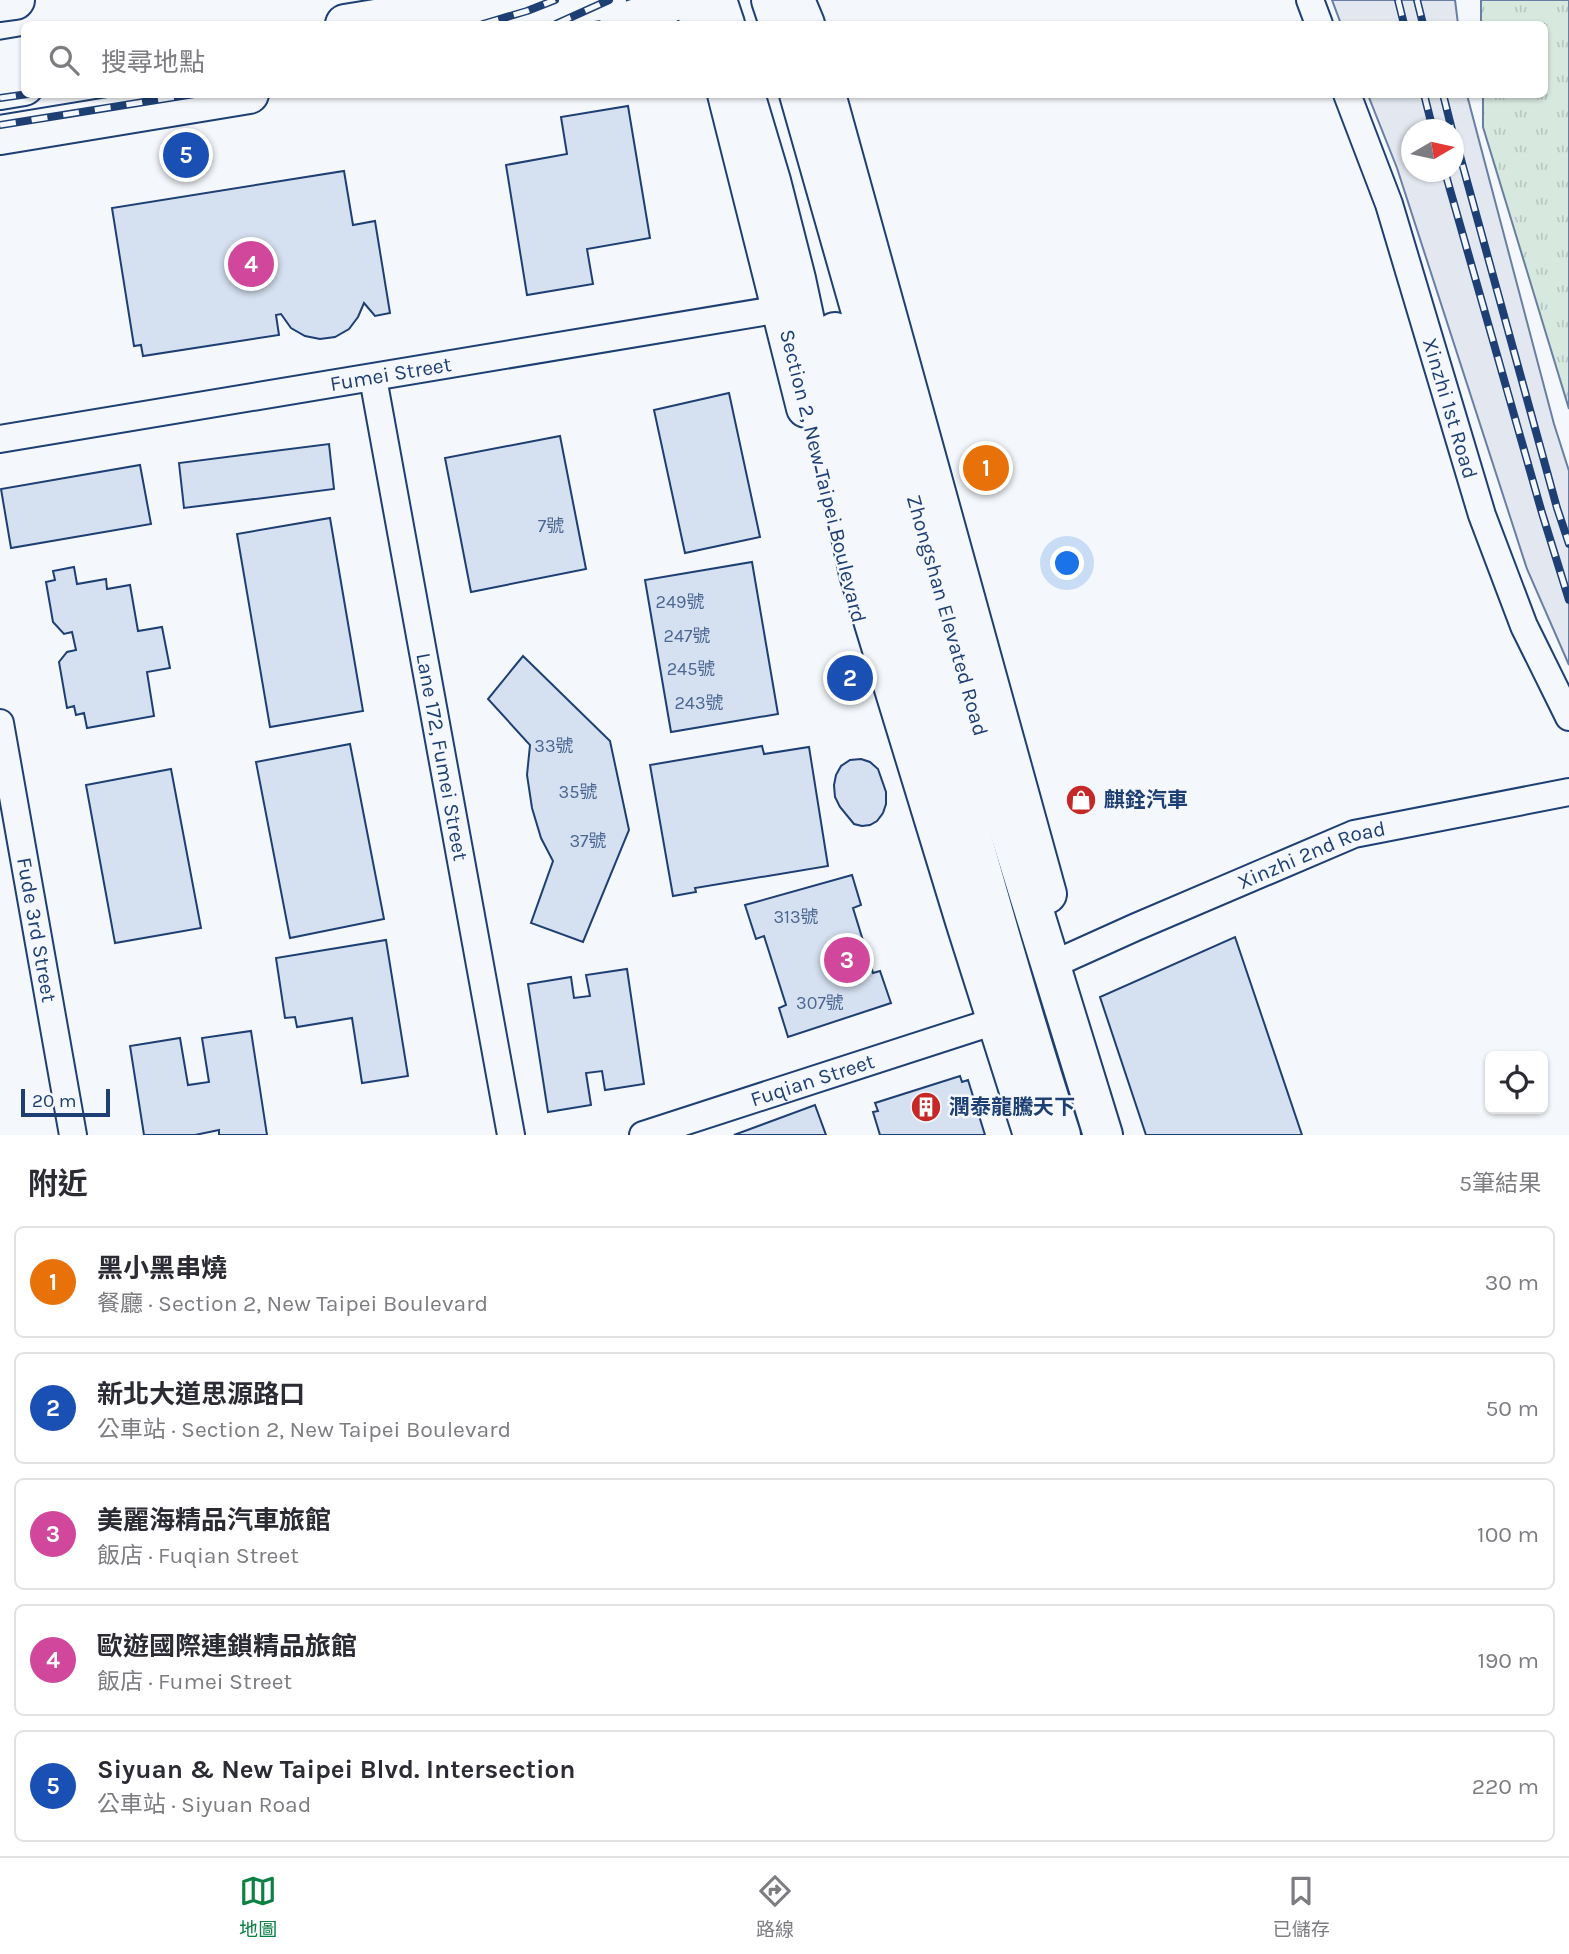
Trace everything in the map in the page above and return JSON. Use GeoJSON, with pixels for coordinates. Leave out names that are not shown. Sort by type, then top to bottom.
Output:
{"type":"FeatureCollection","features":[{"type":"Feature","properties":{"kind":"main road"},"geometry":{"type":"LineString","coordinates":[[0,2],[15,0]]}},
{"type":"Feature","properties":{"kind":"main road"},"geometry":{"type":"LineString","coordinates":[[363,21],[457,0]]}},
{"type":"Feature","properties":{"kind":"main road"},"geometry":{"type":"LineString","coordinates":[[462,21],[607,0]]}},
{"type":"Feature","properties":{"kind":"main road"},"geometry":{"type":"LineString","coordinates":[[627,21],[676,0]]}},
{"type":"Feature","properties":{"kind":"main road"},"geometry":{"type":"LineString","coordinates":[[691,0],[701,21]]}},
{"type":"Feature","properties":{"kind":"main road"},"geometry":{"type":"LineString","coordinates":[[717,0],[723,21]]}},
{"type":"Feature","properties":{"kind":"main road"},"geometry":{"type":"LineString","coordinates":[[756,0],[761,21]]}},
{"type":"Feature","properties":{"kind":"main road"},"geometry":{"type":"LineString","coordinates":[[771,0],[778,21]]}},
{"type":"Feature","properties":{"kind":"main road"},"geometry":{"type":"LineString","coordinates":[[795,0],[804,21]]}},
{"type":"Feature","properties":{"kind":"main road"},"geometry":{"type":"LineString","coordinates":[[0,60],[21,57]]}},
{"type":"Feature","properties":{"kind":"main road"},"geometry":{"type":"LineString","coordinates":[[0,90],[21,86]]}},
{"type":"Feature","properties":{"kind":"main road"},"geometry":{"type":"LineString","coordinates":[[0,135],[225,98]]}},
{"type":"Feature","properties":{"kind":"main road","name":"Section 2, New Taipei Boulevard"},"geometry":{"type":"LineString","coordinates":[[728,98],[859,620],[1017,1135]]}},
{"type":"Feature","properties":{"kind":"main road"},"geometry":{"type":"LineString","coordinates":[[747,98],[796,279],[859,574],[1033,1135]]}},
{"type":"Feature","properties":{"kind":"main road"},"geometry":{"type":"LineString","coordinates":[[779,98],[864,454],[1031,1044],[1061,1135]]}},
{"type":"Feature","properties":{"kind":"main road","name":"Zhongshan Elevated Road"},"geometry":{"type":"LineString","coordinates":[[800,98],[1001,804],[1103,1135]]}},
{"type":"Feature","properties":{"kind":"main road"},"geometry":{"type":"LineString","coordinates":[[826,98],[1117,1135]]}},
{"type":"Feature","properties":{"kind":"street"},"geometry":{"type":"LineString","coordinates":[[1310,0],[1319,21]]}},
{"type":"Feature","properties":{"kind":"street","name":"Xinzhi 1st Road"},"geometry":{"type":"LineString","coordinates":[[1348,98],[1389,204],[1482,515],[1524,626],[1569,717]]}},
{"type":"Feature","properties":{"kind":"street","name":"Fumei Street"},"geometry":{"type":"LineString","coordinates":[[0,439],[781,309]]}},
{"type":"Feature","properties":{"kind":"street","name":"Lane 172, Fumei Street"},"geometry":{"type":"LineString","coordinates":[[373,378],[511,1135]]}},
{"type":"Feature","properties":{"kind":"street","name":"Fude 3rd Street"},"geometry":{"type":"LineString","coordinates":[[0,723],[73,1135]]}},
{"type":"Feature","properties":{"kind":"street","name":"Xinzhi 2nd Road"},"geometry":{"type":"LineString","coordinates":[[1066,959],[1354,834],[1569,792]]}},
{"type":"Feature","properties":{"kind":"street","name":"Fuqian Street"},"geometry":{"type":"LineString","coordinates":[[643,1135],[982,1025]]}},
{"type":"Feature","properties":{"kind":"green space"},"geometry":{"type":"Polygon","coordinates":[[[1481,0],[1569,0],[1569,409],[1483,127],[1483,98],[1548,98],[1548,21],[1481,21],[1481,0]]]}},
{"type":"Feature","properties":{"kind":"shaded area"},"geometry":{"type":"Polygon","coordinates":[[[1332,0],[1455,0],[1458,21],[1340,21],[1332,0]]]}},
{"type":"Feature","properties":{"kind":"shaded area"},"geometry":{"type":"Polygon","coordinates":[[[1369,98],[1468,98],[1554,424],[1569,471],[1569,665],[1527,569],[1402,182],[1464,182],[1464,119],[1401,119],[1401,180],[1369,98]]]}},
{"type":"Feature","properties":{"kind":"building"},"geometry":{"type":"Polygon","coordinates":[[[628,106],[650,238],[587,249],[593,284],[527,295],[506,165],[567,154],[561,117],[628,106]]]}},
{"type":"Feature","properties":{"kind":"building"},"geometry":{"type":"Polygon","coordinates":[[[344,171],[353,225],[375,221],[390,313],[375,316],[364,303],[349,329],[335,337],[320,339],[305,336],[291,328],[281,314],[276,315],[279,335],[143,356],[141,345],[134,346],[112,208],[344,171]]]}},
{"type":"Feature","properties":{"kind":"building"},"geometry":{"type":"Polygon","coordinates":[[[729,393],[760,537],[685,553],[654,410],[729,393]]]}},
{"type":"Feature","properties":{"kind":"building"},"geometry":{"type":"Polygon","coordinates":[[[560,436],[586,569],[471,592],[445,458],[560,436]]]}},
{"type":"Feature","properties":{"kind":"building"},"geometry":{"type":"Polygon","coordinates":[[[329,444],[334,489],[184,508],[179,463],[329,444]]]}},
{"type":"Feature","properties":{"kind":"building"},"geometry":{"type":"Polygon","coordinates":[[[140,465],[151,524],[11,548],[1,489],[140,465]]]}},
{"type":"Feature","properties":{"kind":"building"},"geometry":{"type":"Polygon","coordinates":[[[330,518],[363,711],[270,727],[237,534],[330,518]]]}},
{"type":"Feature","properties":{"kind":"building"},"geometry":{"type":"Polygon","coordinates":[[[752,562],[778,714],[671,732],[645,580],[752,562]]]}},
{"type":"Feature","properties":{"kind":"building"},"geometry":{"type":"Polygon","coordinates":[[[74,567],[77,584],[106,579],[107,589],[130,585],[138,631],[162,627],[170,668],[147,672],[154,716],[87,728],[84,713],[76,715],[74,706],[67,708],[59,662],[67,652],[76,650],[72,632],[64,634],[53,622],[46,582],[55,580],[53,571],[74,567]]]}},
{"type":"Feature","properties":{"kind":"building"},"geometry":{"type":"Polygon","coordinates":[[[523,656],[610,741],[629,830],[583,942],[531,923],[553,861],[541,838],[532,808],[527,775],[530,745],[488,699],[523,656]]]}},
{"type":"Feature","properties":{"kind":"building"},"geometry":{"type":"Polygon","coordinates":[[[350,744],[384,919],[290,938],[256,762],[350,744]]]}},
{"type":"Feature","properties":{"kind":"building"},"geometry":{"type":"Polygon","coordinates":[[[762,746],[764,754],[809,747],[828,866],[695,888],[696,892],[673,896],[650,765],[762,746]]]}},
{"type":"Feature","properties":{"kind":"building"},"geometry":{"type":"Polygon","coordinates":[[[861,759],[878,769],[886,792],[883,813],[877,821],[862,826],[854,824],[840,807],[835,797],[834,785],[841,766],[850,760],[861,759]]]}},
{"type":"Feature","properties":{"kind":"building"},"geometry":{"type":"Polygon","coordinates":[[[171,769],[201,928],[115,943],[86,785],[171,769]]]}},
{"type":"Feature","properties":{"kind":"building"},"geometry":{"type":"Polygon","coordinates":[[[852,875],[861,905],[853,908],[873,973],[880,971],[891,1003],[788,1037],[779,1008],[786,1005],[764,936],[756,939],[745,905],[852,875]]]}},
{"type":"Feature","properties":{"kind":"building"},"geometry":{"type":"Polygon","coordinates":[[[1235,937],[1302,1135],[1146,1135],[1100,997],[1235,937]]]}},
{"type":"Feature","properties":{"kind":"building"},"geometry":{"type":"Polygon","coordinates":[[[386,940],[408,1076],[362,1083],[352,1018],[297,1027],[295,1017],[285,1018],[276,958],[386,940]]]}},
{"type":"Feature","properties":{"kind":"building"},"geometry":{"type":"Polygon","coordinates":[[[627,969],[644,1084],[605,1090],[602,1071],[586,1073],[591,1105],[548,1112],[528,984],[571,977],[574,998],[590,996],[586,975],[627,969]]]}},
{"type":"Feature","properties":{"kind":"building"},"geometry":{"type":"Polygon","coordinates":[[[251,1031],[267,1135],[219,1135],[219,1130],[195,1135],[144,1135],[130,1046],[180,1038],[188,1085],[209,1082],[202,1038],[251,1031]]]}},
{"type":"Feature","properties":{"kind":"building","name":"潤泰龍騰天下"},"geometry":{"type":"Polygon","coordinates":[[[960,1076],[962,1082],[968,1080],[985,1135],[880,1135],[873,1112],[878,1111],[875,1103],[960,1076]]]}},
{"type":"Feature","properties":{"kind":"building"},"geometry":{"type":"Polygon","coordinates":[[[815,1105],[826,1135],[734,1135],[815,1105]]]}},
{"type":"Feature","properties":{"kind":"railway"},"geometry":{"type":"LineString","coordinates":[[493,21],[555,0]]}},
{"type":"Feature","properties":{"kind":"railway"},"geometry":{"type":"LineString","coordinates":[[563,21],[609,0]]}},
{"type":"Feature","properties":{"kind":"railway"},"geometry":{"type":"LineString","coordinates":[[1398,0],[1403,21]]}},
{"type":"Feature","properties":{"kind":"railway"},"geometry":{"type":"LineString","coordinates":[[1417,0],[1422,21]]}},
{"type":"Feature","properties":{"kind":"railway"},"geometry":{"type":"LineString","coordinates":[[0,98],[21,95]]}},
{"type":"Feature","properties":{"kind":"railway"},"geometry":{"type":"LineString","coordinates":[[0,125],[169,98]]}},
{"type":"Feature","properties":{"kind":"railway"},"geometry":{"type":"LineString","coordinates":[[1425,98],[1430,119]]}},
{"type":"Feature","properties":{"kind":"railway"},"geometry":{"type":"LineString","coordinates":[[1444,98],[1449,119]]}},
{"type":"Feature","properties":{"kind":"railway"},"geometry":{"type":"LineString","coordinates":[[1464,170],[1569,544]]}},
{"type":"Feature","properties":{"kind":"railway"},"geometry":{"type":"LineString","coordinates":[[1448,182],[1569,600]]}},
{"type":"Feature","properties":{"kind":"place","name":"Siyuan & New Taipei Blvd. Intersection"},"geometry":{"type":"Point","coordinates":[186,155]}},
{"type":"Feature","properties":{"kind":"place","name":"歐遊國際連鎖精品旅館"},"geometry":{"type":"Point","coordinates":[251,264]}},
{"type":"Feature","properties":{"kind":"place","name":"黑小黑串燒"},"geometry":{"type":"Point","coordinates":[986,468]}},
{"type":"Feature","properties":{"kind":"place","name":"新北大道思源路口"},"geometry":{"type":"Point","coordinates":[850,678]}},
{"type":"Feature","properties":{"kind":"place","name":"麒銓汽車"},"geometry":{"type":"Point","coordinates":[1081,800]}},
{"type":"Feature","properties":{"kind":"place","name":"美麗海精品汽車旅館"},"geometry":{"type":"Point","coordinates":[847,960]}},
{"type":"Feature","properties":{"kind":"place","name":"潤泰龍騰天下"},"geometry":{"type":"Point","coordinates":[926,1107]}}]}
